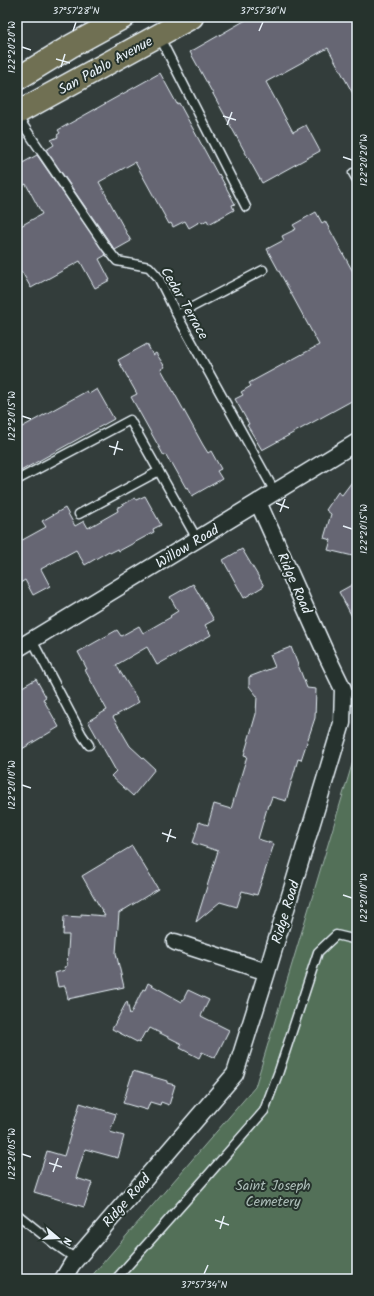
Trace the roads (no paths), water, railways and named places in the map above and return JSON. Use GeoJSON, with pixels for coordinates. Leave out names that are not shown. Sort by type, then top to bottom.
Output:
{"type":"FeatureCollection","features":[{"type":"Feature","properties":{"kind":"main road","name":"San Pablo Avenue"},"geometry":{"type":"LineString","coordinates":[[17,115],[138,47],[160,26],[192,17]]}},
{"type":"Feature","properties":{"kind":"main road"},"geometry":{"type":"LineString","coordinates":[[17,79],[115,19]]}},
{"type":"Feature","properties":{"kind":"street","name":"Willow Road"},"geometry":{"type":"LineString","coordinates":[[17,649],[357,442]]}},
{"type":"Feature","properties":{"kind":"street","name":"Ridge Road"},"geometry":{"type":"LineString","coordinates":[[63,1279],[76,1259],[235,1074],[342,723],[344,689],[327,656],[258,502]]}},
{"type":"Feature","properties":{"kind":"street"},"geometry":{"type":"LineString","coordinates":[[175,942],[267,972]]}},
{"type":"Feature","properties":{"kind":"lane"},"geometry":{"type":"LineString","coordinates":[[160,26],[246,207]]}},
{"type":"Feature","properties":{"kind":"lane","name":"Cedar Terrace"},"geometry":{"type":"LineString","coordinates":[[17,115],[117,261],[149,267],[158,277],[177,315],[275,492]]}},
{"type":"Feature","properties":{"kind":"lane"},"geometry":{"type":"LineString","coordinates":[[177,315],[263,270]]}},
{"type":"Feature","properties":{"kind":"lane"},"geometry":{"type":"LineString","coordinates":[[17,480],[130,420],[197,540]]}},
{"type":"Feature","properties":{"kind":"lane"},"geometry":{"type":"LineString","coordinates":[[79,514],[158,471]]}},
{"type":"Feature","properties":{"kind":"lane"},"geometry":{"type":"LineString","coordinates":[[32,640],[82,735],[89,745]]}},
{"type":"Feature","properties":{"kind":"lane"},"geometry":{"type":"LineString","coordinates":[[116,1279],[264,1111],[280,1071],[318,952],[336,935],[357,940]]}},
{"type":"Feature","properties":{"kind":"lane"},"geometry":{"type":"LineString","coordinates":[[17,1214],[76,1259]]}},
{"type":"Feature","properties":{"kind":"park label","name":"Saint Joseph Cemetery"},"geometry":{"type":"Point","coordinates":[273,1194]}}]}
